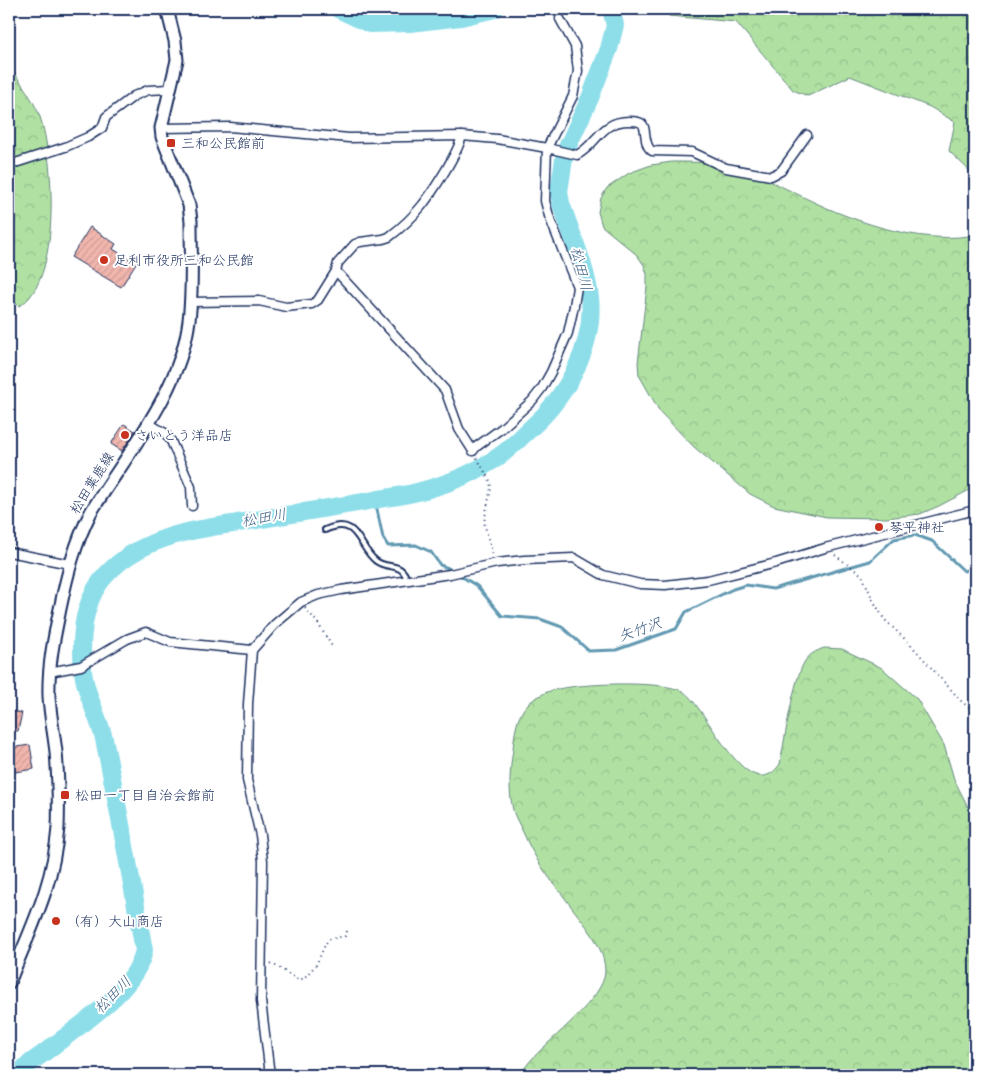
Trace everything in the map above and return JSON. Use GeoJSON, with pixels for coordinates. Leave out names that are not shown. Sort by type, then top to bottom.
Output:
{"type":"FeatureCollection","features":[{"type":"Feature","properties":{"kind":"main road","name":"松田葉鹿線"},"geometry":{"type":"LineString","coordinates":[[9,979],[46,892],[54,862],[58,828],[58,792],[49,697],[49,672],[70,564],[81,532],[91,512],[164,395],[176,368],[189,320],[191,221],[189,204],[162,136],[161,128],[177,60],[177,51],[167,9]]}},
{"type":"Feature","properties":{"kind":"street"},"geometry":{"type":"LineString","coordinates":[[336,271],[445,390],[459,429],[473,451],[532,402],[551,372],[570,325],[577,287],[545,201],[548,148],[573,96],[578,71],[578,56],[575,46],[564,29],[560,18]]}},
{"type":"Feature","properties":{"kind":"street"},"geometry":{"type":"LineString","coordinates":[[9,165],[65,147],[88,137],[102,128],[106,117],[134,96],[148,90],[170,89]]}},
{"type":"Feature","properties":{"kind":"street"},"geometry":{"type":"LineString","coordinates":[[161,128],[230,127],[349,138],[462,136],[497,139],[579,155],[597,136],[615,123],[630,121],[640,122],[643,125],[646,143],[652,151],[692,152],[726,168],[771,176],[781,171],[807,135]]}},
{"type":"Feature","properties":{"kind":"street"},"geometry":{"type":"LineString","coordinates":[[190,302],[259,301],[286,307],[312,304],[318,300],[336,271],[338,263],[355,244],[388,237],[418,212],[431,195],[454,156],[462,136]]}},
{"type":"Feature","properties":{"kind":"street"},"geometry":{"type":"LineString","coordinates":[[148,423],[164,433],[171,441],[191,487],[192,506]]}},
{"type":"Feature","properties":{"kind":"street"},"geometry":{"type":"LineString","coordinates":[[270,1075],[261,1001],[264,862],[260,835],[247,780],[247,713],[252,650],[275,624],[300,603],[318,595],[450,574],[497,563],[574,558],[603,575],[640,584],[665,585],[708,580],[975,510]]}},
{"type":"Feature","properties":{"kind":"street"},"geometry":{"type":"LineString","coordinates":[[9,552],[70,564]]}},
{"type":"Feature","properties":{"kind":"street"},"geometry":{"type":"LineString","coordinates":[[49,672],[81,666],[127,639],[146,632],[170,642],[252,650]]}},
{"type":"Feature","properties":{"kind":"lane"},"geometry":{"type":"LineString","coordinates":[[324,530],[342,526],[350,529],[358,535],[376,560],[403,571],[406,581]]}},
{"type":"Feature","properties":{"kind":"path"},"geometry":{"type":"LineString","coordinates":[[473,451],[490,482],[491,488],[485,514],[485,528],[497,563]]}},
{"type":"Feature","properties":{"kind":"path"},"geometry":{"type":"LineString","coordinates":[[825,548],[862,575],[875,606],[884,619],[911,645],[962,702],[975,712]]}},
{"type":"Feature","properties":{"kind":"path"},"geometry":{"type":"LineString","coordinates":[[300,603],[316,622],[333,648]]}},
{"type":"Feature","properties":{"kind":"path"},"geometry":{"type":"LineString","coordinates":[[261,961],[274,964],[301,980],[316,965],[326,942],[345,936],[348,930]]}},
{"type":"Feature","properties":{"kind":"green space"},"geometry":{"type":"Polygon","coordinates":[[[667,9],[975,9],[975,176],[949,151],[955,122],[930,107],[850,76],[808,96],[793,90],[736,22],[669,16],[667,9]]]}},
{"type":"Feature","properties":{"kind":"green space"},"geometry":{"type":"Polygon","coordinates":[[[9,64],[30,96],[40,117],[49,160],[51,188],[51,218],[48,247],[42,272],[33,293],[19,306],[9,296],[9,64]]]}},
{"type":"Feature","properties":{"kind":"green space"},"geometry":{"type":"Polygon","coordinates":[[[672,162],[712,163],[736,168],[844,215],[900,232],[938,237],[975,235],[975,487],[920,514],[886,518],[827,517],[774,506],[750,494],[694,447],[660,412],[639,375],[638,363],[647,274],[644,265],[637,255],[602,226],[598,212],[601,198],[607,188],[629,173],[651,165],[672,162]]]}},
{"type":"Feature","properties":{"kind":"green space"},"geometry":{"type":"Polygon","coordinates":[[[824,648],[842,649],[882,668],[917,699],[944,745],[954,779],[968,807],[975,816],[975,1075],[519,1075],[533,1058],[587,1005],[596,994],[605,972],[599,946],[538,861],[513,810],[510,787],[511,765],[514,738],[524,708],[532,700],[547,692],[574,686],[636,684],[655,685],[682,691],[691,699],[727,750],[741,765],[754,774],[767,775],[780,764],[793,695],[805,661],[809,656],[824,648]]]}},
{"type":"Feature","properties":{"kind":"building","name":"足利市役所三和公民館"},"geometry":{"type":"Polygon","coordinates":[[[90,227],[116,244],[113,249],[136,263],[121,287],[71,257],[90,227]]]}},
{"type":"Feature","properties":{"kind":"building"},"geometry":{"type":"Polygon","coordinates":[[[124,424],[135,431],[122,451],[111,444],[124,424]]]}},
{"type":"Feature","properties":{"kind":"building"},"geometry":{"type":"Polygon","coordinates":[[[11,711],[22,713],[18,731],[9,730],[11,711]]]}},
{"type":"Feature","properties":{"kind":"building"},"geometry":{"type":"Polygon","coordinates":[[[30,745],[34,769],[9,773],[9,748],[30,745]]]}},
{"type":"Feature","properties":{"kind":"waterway","name":"松田川"},"geometry":{"type":"LineString","coordinates":[[338,9],[370,24],[410,23],[461,17],[495,9]]}},
{"type":"Feature","properties":{"kind":"waterway","name":"松田川"},"geometry":{"type":"LineString","coordinates":[[18,1075],[103,1008],[130,980],[139,965],[144,950],[104,739],[84,680],[83,626],[87,609],[95,590],[110,570],[130,555],[152,543],[181,533],[406,495],[449,482],[480,468],[498,457],[544,415],[556,401],[576,369],[588,334],[590,316],[588,286],[559,192],[565,152],[590,98],[609,49],[615,25],[611,9]]}},
{"type":"Feature","properties":{"kind":"waterway","name":"矢竹沢"},"geometry":{"type":"LineString","coordinates":[[375,500],[383,538],[388,546],[416,545],[431,552],[440,565],[477,586],[502,616],[540,619],[562,627],[589,651],[616,650],[676,629],[686,612],[733,589],[746,585],[773,589],[870,561],[894,539],[915,535],[932,541],[964,571],[975,567]]}},
{"type":"Feature","properties":{"kind":"place","name":"三和公民館前"},"geometry":{"type":"Point","coordinates":[171,143]}},
{"type":"Feature","properties":{"kind":"place","name":"足利市役所三和公民館"},"geometry":{"type":"Point","coordinates":[104,260]}},
{"type":"Feature","properties":{"kind":"place","name":"さいとう洋品店"},"geometry":{"type":"Point","coordinates":[125,435]}},
{"type":"Feature","properties":{"kind":"place","name":"琴平神社"},"geometry":{"type":"Point","coordinates":[879,527]}},
{"type":"Feature","properties":{"kind":"place","name":"松田一丁目自治会館前"},"geometry":{"type":"Point","coordinates":[65,795]}},
{"type":"Feature","properties":{"kind":"place","name":"（有）大山商店"},"geometry":{"type":"Point","coordinates":[56,921]}}]}
